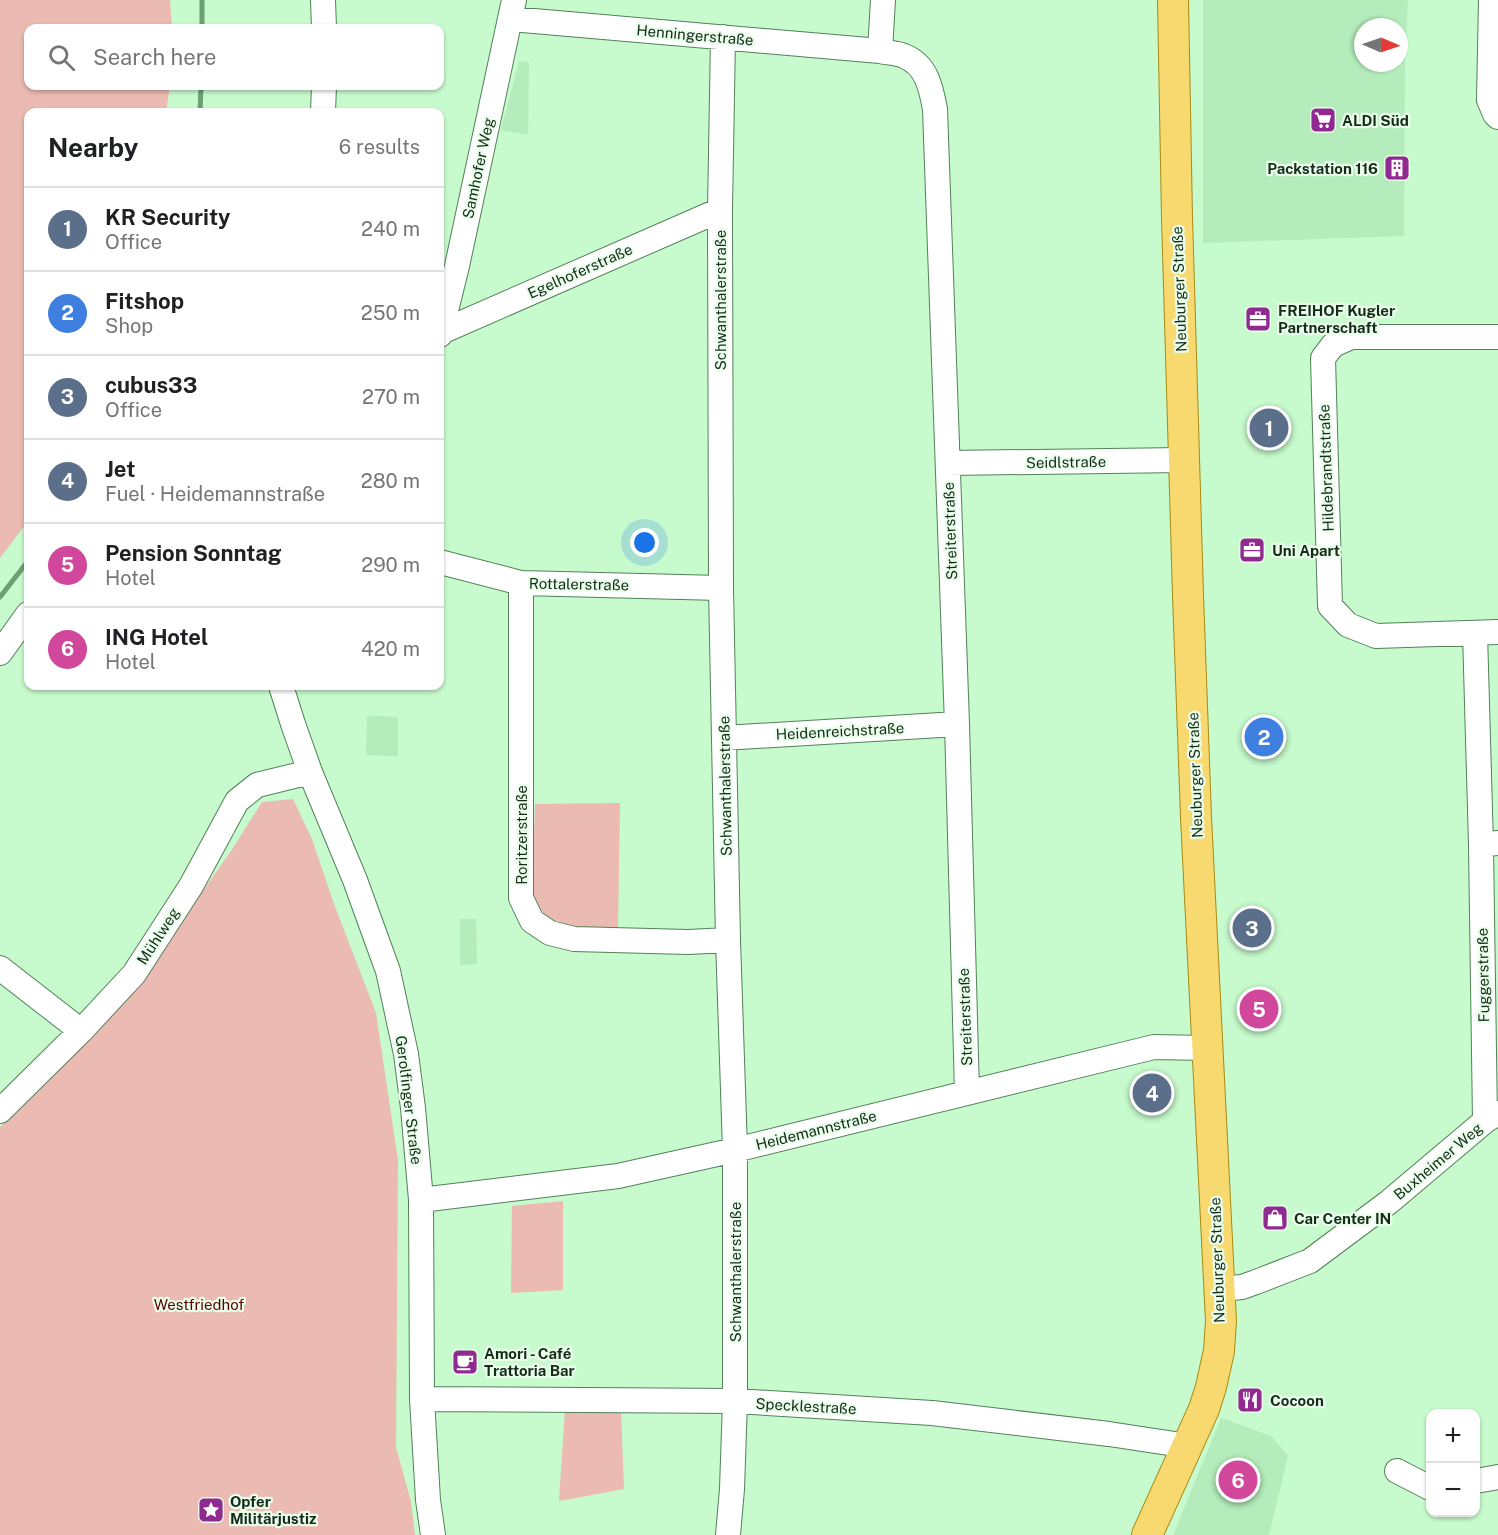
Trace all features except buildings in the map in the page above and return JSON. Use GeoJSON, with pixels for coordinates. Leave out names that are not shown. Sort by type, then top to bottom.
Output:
{"type":"FeatureCollection","features":[{"type":"Feature","properties":{"kind":"main road","name":"Neuburger Straße"},"geometry":{"type":"LineString","coordinates":[[1147,1535],[1204,1409],[1219,1351],[1221,1321],[1196,817],[1184,460],[1173,0]]}},
{"type":"Feature","properties":{"kind":"street"},"geometry":{"type":"LineString","coordinates":[[323,0],[324,24]]}},
{"type":"Feature","properties":{"kind":"street"},"geometry":{"type":"LineString","coordinates":[[880,51],[883,0]]}},
{"type":"Feature","properties":{"kind":"street"},"geometry":{"type":"LineString","coordinates":[[1491,0],[1490,100],[1498,117]]}},
{"type":"Feature","properties":{"kind":"street","name":"Henningerstraße"},"geometry":{"type":"LineString","coordinates":[[512,9],[723,37],[880,51]]}},
{"type":"Feature","properties":{"kind":"street","name":"Samhofer Weg"},"geometry":{"type":"LineString","coordinates":[[444,318],[512,9]]}},
{"type":"Feature","properties":{"kind":"street","name":"Schwanthalerstraße"},"geometry":{"type":"LineString","coordinates":[[723,37],[720,210],[721,588],[735,1150],[735,1401],[728,1535]]}},
{"type":"Feature","properties":{"kind":"street","name":"Streiterstraße"},"geometry":{"type":"LineString","coordinates":[[880,51],[905,56],[919,65],[930,83],[935,109],[957,724],[967,1093]]}},
{"type":"Feature","properties":{"kind":"street"},"geometry":{"type":"LineString","coordinates":[[323,108],[324,90]]}},
{"type":"Feature","properties":{"kind":"street","name":"Egelhoferstraße"},"geometry":{"type":"LineString","coordinates":[[444,332],[720,210]]}},
{"type":"Feature","properties":{"kind":"street","name":"Hildebrandtstraße"},"geometry":{"type":"LineString","coordinates":[[1490,844],[1486,633],[1376,636],[1348,625],[1330,606],[1323,358],[1332,345],[1351,337],[1498,337]]}},
{"type":"Feature","properties":{"kind":"street","name":"Seidlstraße"},"geometry":{"type":"LineString","coordinates":[[948,463],[1184,460]]}},
{"type":"Feature","properties":{"kind":"street","name":"Rottalerstraße"},"geometry":{"type":"LineString","coordinates":[[444,563],[521,583],[721,588]]}},
{"type":"Feature","properties":{"kind":"street","name":"Roritzerstraße"},"geometry":{"type":"LineString","coordinates":[[521,583],[521,898],[532,921],[550,933],[574,939],[688,942],[728,940]]}},
{"type":"Feature","properties":{"kind":"street"},"geometry":{"type":"LineString","coordinates":[[0,653],[24,620]]}},
{"type":"Feature","properties":{"kind":"street","name":"Gerolfinger Straße"},"geometry":{"type":"LineString","coordinates":[[282,690],[292,724],[355,880],[387,970],[406,1054],[421,1200],[422,1399],[428,1500],[433,1535]]}},
{"type":"Feature","properties":{"kind":"street","name":"Heidenreichstraße"},"geometry":{"type":"LineString","coordinates":[[724,738],[957,724]]}},
{"type":"Feature","properties":{"kind":"street","name":"Mühlweg"},"geometry":{"type":"LineString","coordinates":[[0,1111],[81,1031],[134,974],[191,886],[237,801],[257,785],[310,772]]}},
{"type":"Feature","properties":{"kind":"street","name":"Fuggerstraße"},"geometry":{"type":"LineString","coordinates":[[1490,844],[1492,1117]]}},
{"type":"Feature","properties":{"kind":"street"},"geometry":{"type":"LineString","coordinates":[[0,968],[81,1031]]}},
{"type":"Feature","properties":{"kind":"street","name":"Heidemannstraße"},"geometry":{"type":"LineString","coordinates":[[421,1200],[618,1176],[735,1150],[1154,1047],[1207,1048]]}},
{"type":"Feature","properties":{"kind":"street","name":"Buxheimer Weg"},"geometry":{"type":"LineString","coordinates":[[1220,1289],[1242,1287],[1310,1261],[1389,1202],[1492,1117]]}},
{"type":"Feature","properties":{"kind":"street","name":"Specklestraße"},"geometry":{"type":"LineString","coordinates":[[422,1399],[735,1401],[932,1413],[1109,1434],[1188,1446]]}},
{"type":"Feature","properties":{"kind":"street"},"geometry":{"type":"LineString","coordinates":[[1397,1471],[1426,1486]]}},
{"type":"Feature","properties":{"kind":"street"},"geometry":{"type":"LineString","coordinates":[[1480,1480],[1498,1477]]}},
{"type":"Feature","properties":{"kind":"shaded area"},"geometry":{"type":"Polygon","coordinates":[[[1203,0],[1408,0],[1407,18],[1354,18],[1354,72],[1405,72],[1404,236],[1203,243],[1203,0]]]}},
{"type":"Feature","properties":{"kind":"shaded area"},"geometry":{"type":"Polygon","coordinates":[[[519,61],[529,62],[528,135],[501,130],[519,61]]]}},
{"type":"Feature","properties":{"kind":"shaded area"},"geometry":{"type":"Polygon","coordinates":[[[367,716],[398,717],[398,756],[366,755],[367,716]]]}},
{"type":"Feature","properties":{"kind":"shaded area"},"geometry":{"type":"Polygon","coordinates":[[[460,919],[476,919],[477,964],[460,965],[460,919]]]}},
{"type":"Feature","properties":{"kind":"shaded area"},"geometry":{"type":"Polygon","coordinates":[[[1221,1418],[1271,1436],[1288,1456],[1269,1535],[1173,1535],[1221,1418]]]}},
{"type":"Feature","properties":{"kind":"green space"},"geometry":{"type":"Polygon","coordinates":[[[0,0],[170,0],[172,24],[24,24],[24,90],[169,90],[167,108],[24,108],[24,526],[0,558],[0,0]]]}},
{"type":"Feature","properties":{"kind":"green space","name":"Westfriedhof"},"geometry":{"type":"Polygon","coordinates":[[[293,799],[312,839],[376,1013],[398,1160],[396,1447],[411,1502],[415,1535],[0,1535],[0,1127],[117,1011],[231,851],[262,802],[293,799]]]}},
{"type":"Feature","properties":{"kind":"green space"},"geometry":{"type":"Polygon","coordinates":[[[620,803],[618,930],[576,929],[540,916],[532,897],[535,804],[620,803]]]}},
{"type":"Feature","properties":{"kind":"green space"},"geometry":{"type":"Polygon","coordinates":[[[563,1201],[563,1290],[511,1293],[512,1206],[563,1201]]]}},
{"type":"Feature","properties":{"kind":"green space"},"geometry":{"type":"Polygon","coordinates":[[[565,1409],[621,1410],[624,1489],[559,1501],[565,1409]]]}},
{"type":"Feature","properties":{"kind":"waterway"},"geometry":{"type":"LineString","coordinates":[[202,0],[202,24]]}},
{"type":"Feature","properties":{"kind":"waterway"},"geometry":{"type":"LineString","coordinates":[[200,108],[201,90]]}},
{"type":"Feature","properties":{"kind":"waterway"},"geometry":{"type":"LineString","coordinates":[[0,597],[24,566]]}},
{"type":"Feature","properties":{"kind":"place","name":"ALDI Süd"},"geometry":{"type":"Point","coordinates":[1323,120]}},
{"type":"Feature","properties":{"kind":"place","name":"Packstation 116"},"geometry":{"type":"Point","coordinates":[1397,168]}},
{"type":"Feature","properties":{"kind":"place","name":"FREIHOF Kugler Partnerschaft"},"geometry":{"type":"Point","coordinates":[1258,319]}},
{"type":"Feature","properties":{"kind":"place","name":"KR Security"},"geometry":{"type":"Point","coordinates":[1269,428]}},
{"type":"Feature","properties":{"kind":"place","name":"Uni Apart"},"geometry":{"type":"Point","coordinates":[1252,550]}},
{"type":"Feature","properties":{"kind":"place","name":"Fitshop"},"geometry":{"type":"Point","coordinates":[1264,737]}},
{"type":"Feature","properties":{"kind":"place","name":"cubus33"},"geometry":{"type":"Point","coordinates":[1252,928]}},
{"type":"Feature","properties":{"kind":"place","name":"Pension Sonntag"},"geometry":{"type":"Point","coordinates":[1259,1009]}},
{"type":"Feature","properties":{"kind":"place","name":"Jet"},"geometry":{"type":"Point","coordinates":[1152,1093]}},
{"type":"Feature","properties":{"kind":"place","name":"Car Center IN"},"geometry":{"type":"Point","coordinates":[1275,1218]}},
{"type":"Feature","properties":{"kind":"place","name":"Amori - Café Trattoria Bar"},"geometry":{"type":"Point","coordinates":[465,1362]}},
{"type":"Feature","properties":{"kind":"place","name":"Cocoon"},"geometry":{"type":"Point","coordinates":[1250,1400]}},
{"type":"Feature","properties":{"kind":"place","name":"ING Hotel"},"geometry":{"type":"Point","coordinates":[1238,1480]}},
{"type":"Feature","properties":{"kind":"place","name":"Opfer Militärjustiz"},"geometry":{"type":"Point","coordinates":[211,1510]}}]}
